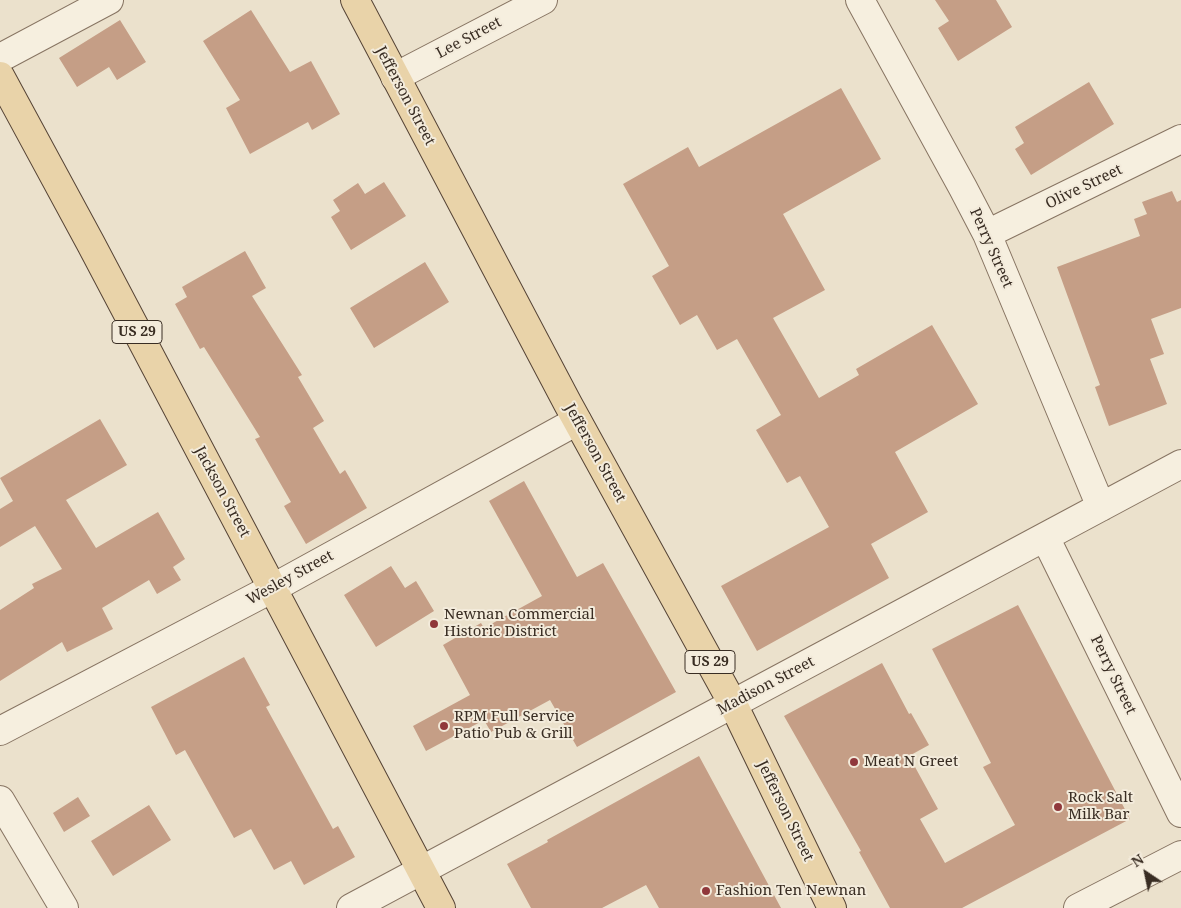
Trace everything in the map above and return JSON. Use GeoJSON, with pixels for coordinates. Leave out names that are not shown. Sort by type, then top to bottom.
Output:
{"type":"FeatureCollection","features":[{"type":"Feature","properties":{"kind":"main road","name":"Jefferson Street"},"geometry":{"type":"LineString","coordinates":[[354,0],[577,420],[733,704],[832,908]]}},
{"type":"Feature","properties":{"kind":"main road","name":"Jackson Street"},"geometry":{"type":"LineString","coordinates":[[0,76],[92,244],[441,908]]}},
{"type":"Feature","properties":{"kind":"street"},"geometry":{"type":"LineString","coordinates":[[0,58],[109,0]]}},
{"type":"Feature","properties":{"kind":"street","name":"Lee Street"},"geometry":{"type":"LineString","coordinates":[[395,77],[543,0]]}},
{"type":"Feature","properties":{"kind":"street","name":"Perry Street"},"geometry":{"type":"LineString","coordinates":[[860,0],[987,234],[1101,507]]}},
{"type":"Feature","properties":{"kind":"street","name":"Olive Street"},"geometry":{"type":"LineString","coordinates":[[987,234],[1181,139]]}},
{"type":"Feature","properties":{"kind":"street","name":"Wesley Street"},"geometry":{"type":"LineString","coordinates":[[0,731],[273,588],[577,420]]}},
{"type":"Feature","properties":{"kind":"street","name":"Madison Street"},"geometry":{"type":"LineString","coordinates":[[351,908],[1181,464]]}},
{"type":"Feature","properties":{"kind":"street","name":"Perry Street"},"geometry":{"type":"LineString","coordinates":[[1045,537],[1181,813]]}},
{"type":"Feature","properties":{"kind":"street"},"geometry":{"type":"LineString","coordinates":[[0,800],[64,908]]}},
{"type":"Feature","properties":{"kind":"street"},"geometry":{"type":"LineString","coordinates":[[1078,908],[1181,855]]}},
{"type":"Feature","properties":{"kind":"building"},"geometry":{"type":"Polygon","coordinates":[[[935,0],[996,0],[1012,27],[958,61],[938,28],[949,21],[935,0]]]}},
{"type":"Feature","properties":{"kind":"building"},"geometry":{"type":"Polygon","coordinates":[[[251,10],[290,72],[311,61],[340,114],[312,130],[308,122],[250,154],[226,108],[240,100],[203,41],[251,10]]]}},
{"type":"Feature","properties":{"kind":"building"},"geometry":{"type":"Polygon","coordinates":[[[120,20],[146,62],[117,80],[109,67],[77,87],[59,58],[120,20]]]}},
{"type":"Feature","properties":{"kind":"building"},"geometry":{"type":"Polygon","coordinates":[[[1089,82],[1114,124],[1031,175],[1015,149],[1024,143],[1015,127],[1089,82]]]}},
{"type":"Feature","properties":{"kind":"building"},"geometry":{"type":"Polygon","coordinates":[[[841,88],[881,159],[783,214],[825,290],[773,318],[819,398],[859,375],[856,369],[932,325],[978,404],[895,452],[928,512],[871,544],[889,578],[757,651],[721,586],[829,527],[800,476],[787,483],[756,430],[781,415],[737,339],[717,350],[697,315],[680,325],[652,276],[669,266],[623,184],[688,147],[699,167],[841,88]]]}},
{"type":"Feature","properties":{"kind":"building"},"geometry":{"type":"Polygon","coordinates":[[[384,182],[406,216],[351,250],[331,217],[340,211],[333,200],[358,183],[365,194],[384,182]]]}},
{"type":"Feature","properties":{"kind":"building"},"geometry":{"type":"Polygon","coordinates":[[[1172,191],[1177,202],[1181,200],[1181,308],[1151,319],[1164,354],[1150,359],[1167,404],[1109,426],[1095,387],[1100,385],[1057,267],[1140,236],[1134,219],[1147,214],[1142,202],[1172,191]]]}},
{"type":"Feature","properties":{"kind":"building"},"geometry":{"type":"Polygon","coordinates":[[[245,251],[266,288],[252,296],[302,375],[298,377],[324,421],[313,428],[340,474],[345,470],[367,508],[306,544],[284,506],[291,502],[255,439],[260,437],[204,347],[200,349],[175,304],[187,297],[182,287],[245,251]]]}},
{"type":"Feature","properties":{"kind":"building"},"geometry":{"type":"Polygon","coordinates":[[[425,262],[449,302],[374,348],[350,308],[425,262]]]}},
{"type":"Feature","properties":{"kind":"building"},"geometry":{"type":"Polygon","coordinates":[[[100,419],[127,465],[66,500],[96,548],[158,512],[185,559],[173,567],[181,580],[157,594],[149,580],[102,608],[113,629],[67,652],[62,642],[0,681],[0,610],[34,588],[32,584],[62,569],[35,526],[0,547],[0,509],[13,501],[0,478],[100,419]]]}},
{"type":"Feature","properties":{"kind":"building"},"geometry":{"type":"Polygon","coordinates":[[[524,481],[577,577],[603,563],[676,692],[577,747],[550,700],[491,732],[484,720],[426,751],[413,726],[470,695],[443,645],[481,623],[484,628],[542,596],[489,501],[524,481]]]}},
{"type":"Feature","properties":{"kind":"building"},"geometry":{"type":"Polygon","coordinates":[[[391,566],[405,588],[416,581],[434,611],[376,647],[344,595],[391,566]]]}},
{"type":"Feature","properties":{"kind":"building"},"geometry":{"type":"Polygon","coordinates":[[[1018,605],[1130,819],[962,908],[890,908],[859,852],[861,851],[784,716],[882,663],[909,714],[911,713],[929,745],[909,756],[938,809],[920,819],[945,863],[1015,825],[983,767],[991,763],[932,649],[1018,605]]]}},
{"type":"Feature","properties":{"kind":"building"},"geometry":{"type":"Polygon","coordinates":[[[244,657],[270,705],[266,707],[333,829],[338,826],[355,857],[304,885],[291,861],[274,870],[251,829],[234,838],[185,750],[176,755],[151,707],[244,657]]]}},
{"type":"Feature","properties":{"kind":"building"},"geometry":{"type":"Polygon","coordinates":[[[699,756],[781,908],[659,908],[646,885],[602,908],[531,908],[507,864],[699,756]]]}},
{"type":"Feature","properties":{"kind":"building"},"geometry":{"type":"Polygon","coordinates":[[[78,797],[90,816],[64,832],[53,813],[78,797]]]}},
{"type":"Feature","properties":{"kind":"building"},"geometry":{"type":"Polygon","coordinates":[[[149,805],[171,840],[113,876],[91,841],[149,805]]]}},
{"type":"Feature","properties":{"kind":"place","name":"Newnan Commercial Historic District"},"geometry":{"type":"Point","coordinates":[434,624]}},
{"type":"Feature","properties":{"kind":"place","name":"RPM Full Service Patio Pub & Grill"},"geometry":{"type":"Point","coordinates":[444,726]}},
{"type":"Feature","properties":{"kind":"place","name":"Meat N Greet"},"geometry":{"type":"Point","coordinates":[854,762]}},
{"type":"Feature","properties":{"kind":"place","name":"Rock Salt Milk Bar"},"geometry":{"type":"Point","coordinates":[1058,807]}},
{"type":"Feature","properties":{"kind":"place","name":"Fashion Ten Newnan"},"geometry":{"type":"Point","coordinates":[706,891]}}]}
